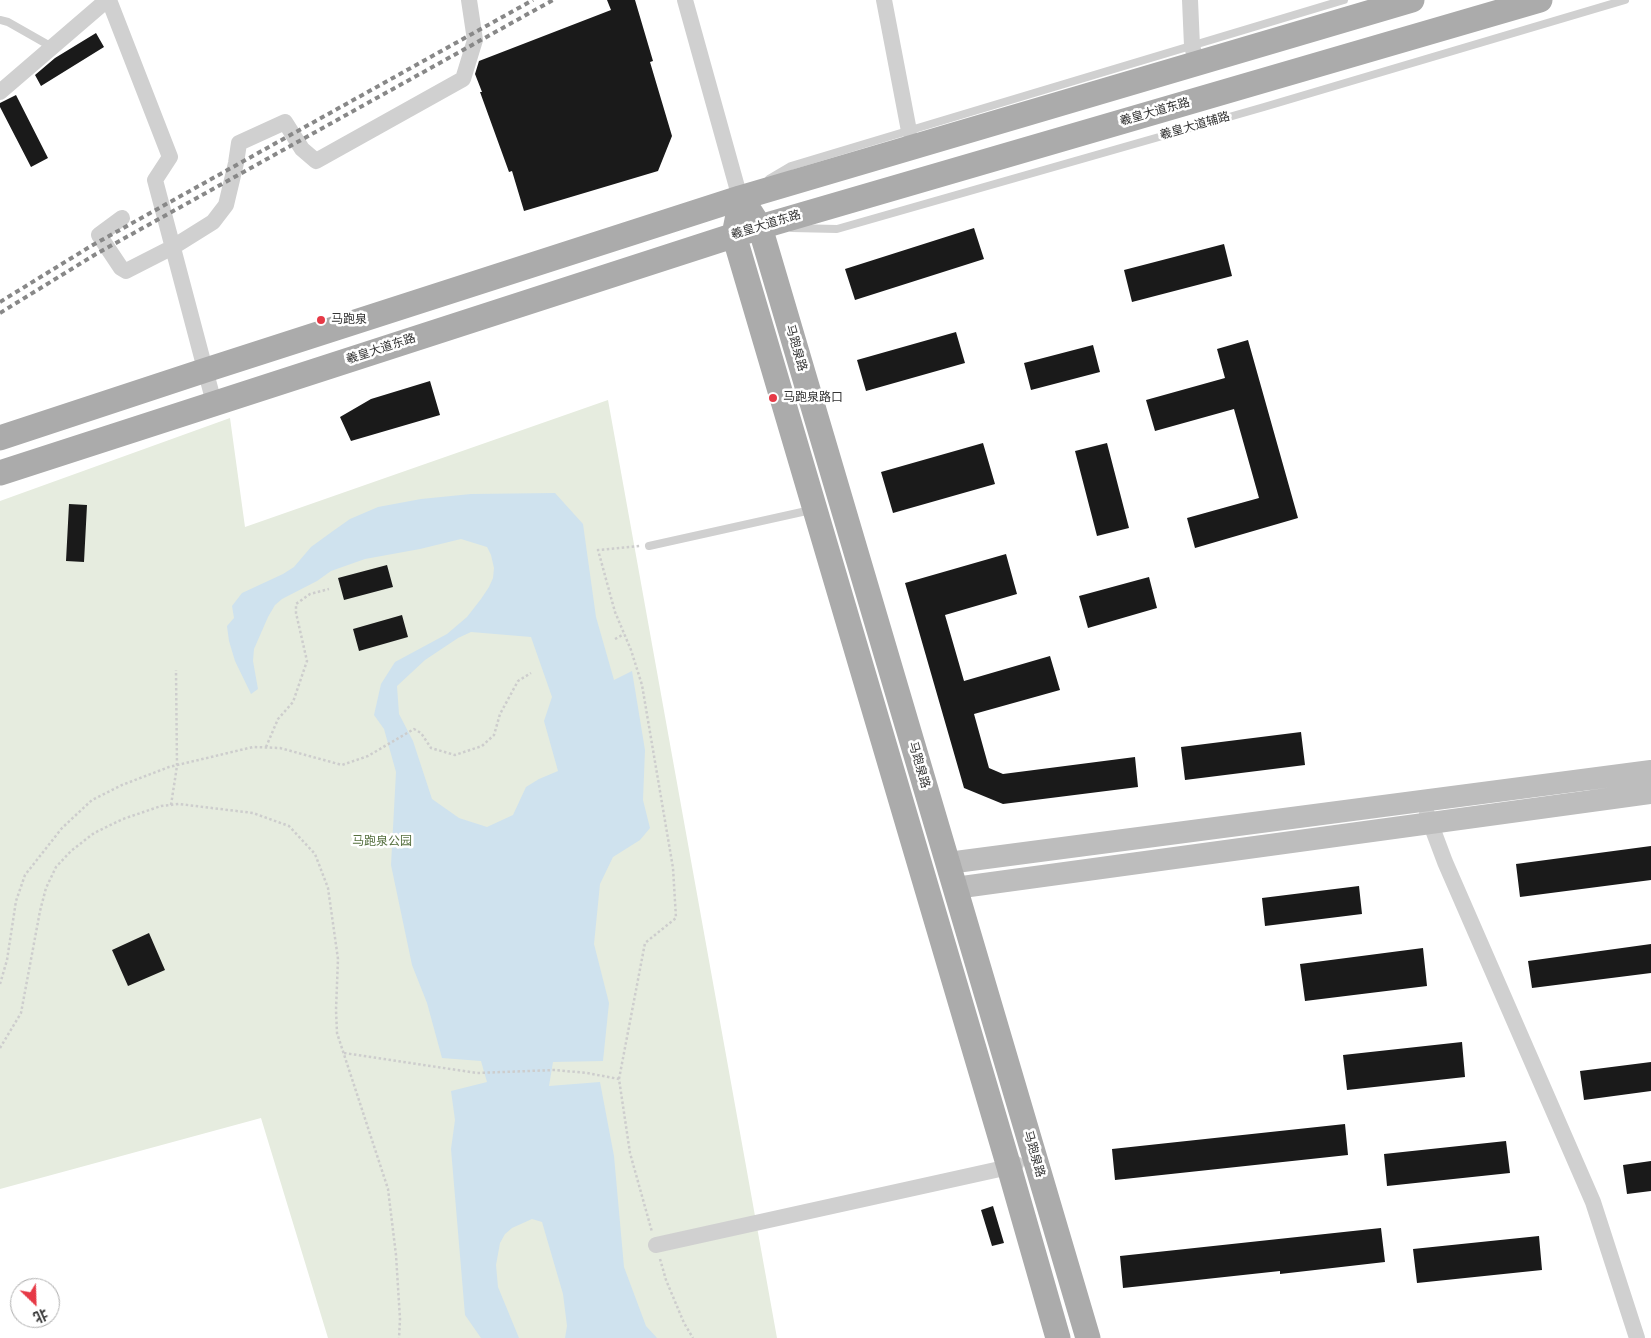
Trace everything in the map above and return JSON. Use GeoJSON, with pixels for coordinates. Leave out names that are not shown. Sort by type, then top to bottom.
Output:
{"type":"FeatureCollection","features":[{"type":"Feature","properties":{"kind":"main road"},"geometry":{"type":"LineString","coordinates":[[0,438],[740,198],[1195,55],[1412,0]]}},
{"type":"Feature","properties":{"kind":"main road","name":"羲皇大道东路"},"geometry":{"type":"LineString","coordinates":[[0,473],[214,402],[760,227],[1540,0]]}},
{"type":"Feature","properties":{"kind":"main road","name":"马跑泉路"},"geometry":{"type":"LineString","coordinates":[[740,198],[760,227],[1088,1338]]}},
{"type":"Feature","properties":{"kind":"main road","name":"马跑泉路"},"geometry":{"type":"LineString","coordinates":[[740,198],[734,235],[1058,1338]]}},
{"type":"Feature","properties":{"kind":"street"},"geometry":{"type":"LineString","coordinates":[[0,92],[108,0],[170,157],[155,180],[214,402]]}},
{"type":"Feature","properties":{"kind":"street"},"geometry":{"type":"LineString","coordinates":[[122,218],[99,236],[120,268],[126,271],[173,247],[212,222],[226,206],[239,143],[285,122],[302,149],[316,161],[463,79],[476,40],[469,0]]}},
{"type":"Feature","properties":{"kind":"street","name":"马跑泉路"},"geometry":{"type":"LineString","coordinates":[[684,0],[740,198]]}},
{"type":"Feature","properties":{"kind":"street"},"geometry":{"type":"LineString","coordinates":[[884,0],[909,131]]}},
{"type":"Feature","properties":{"kind":"street"},"geometry":{"type":"LineString","coordinates":[[1190,0],[1195,55]]}},
{"type":"Feature","properties":{"kind":"street"},"geometry":{"type":"LineString","coordinates":[[948,863],[1651,770]]}},
{"type":"Feature","properties":{"kind":"street"},"geometry":{"type":"LineString","coordinates":[[955,888],[1651,792]]}},
{"type":"Feature","properties":{"kind":"street"},"geometry":{"type":"LineString","coordinates":[[1422,801],[1445,862],[1593,1202],[1637,1338]]}},
{"type":"Feature","properties":{"kind":"street"},"geometry":{"type":"LineString","coordinates":[[656,1245],[1009,1167],[1034,1156]]}},
{"type":"Feature","properties":{"kind":"lane"},"geometry":{"type":"LineString","coordinates":[[740,198],[791,166],[909,131],[1195,55],[1344,0]]}},
{"type":"Feature","properties":{"kind":"lane","name":"羲皇大道辅路"},"geometry":{"type":"LineString","coordinates":[[760,227],[837,229],[1273,104],[1625,0]]}},
{"type":"Feature","properties":{"kind":"lane"},"geometry":{"type":"LineString","coordinates":[[0,20],[8,22],[52,47]]}},
{"type":"Feature","properties":{"kind":"lane"},"geometry":{"type":"LineString","coordinates":[[649,546],[815,509]]}},
{"type":"Feature","properties":{"kind":"path"},"geometry":{"type":"LineString","coordinates":[[649,546],[598,550],[615,612],[632,650],[642,685],[673,868],[676,918],[644,943],[619,1080],[630,1153],[666,1280],[684,1323],[693,1338]]}},
{"type":"Feature","properties":{"kind":"path"},"geometry":{"type":"LineString","coordinates":[[266,747],[278,719],[293,702],[307,661],[296,612],[296,604],[310,594],[329,589]]}},
{"type":"Feature","properties":{"kind":"path"},"geometry":{"type":"LineString","coordinates":[[615,639],[624,634]]}},
{"type":"Feature","properties":{"kind":"path"},"geometry":{"type":"LineString","coordinates":[[171,805],[177,766],[176,670]]}},
{"type":"Feature","properties":{"kind":"path"},"geometry":{"type":"LineString","coordinates":[[0,984],[7,960],[16,901],[25,875],[62,828],[92,800],[122,785],[177,766],[253,747],[280,748],[342,765],[380,750],[414,729],[421,733],[431,748],[455,755],[482,746],[494,735],[500,714],[518,681],[531,673]]}},
{"type":"Feature","properties":{"kind":"path"},"geometry":{"type":"LineString","coordinates":[[0,1048],[21,1013],[46,888],[56,867],[71,851],[94,833],[160,806],[179,804],[254,812],[289,826],[315,854],[328,888],[338,959],[337,1033],[388,1189],[396,1255],[400,1319],[399,1338]]}},
{"type":"Feature","properties":{"kind":"path"},"geometry":{"type":"LineString","coordinates":[[344,1053],[476,1073],[555,1070],[588,1073],[619,1080]]}},
{"type":"Feature","properties":{"kind":"green space","name":"马跑泉公园"},"geometry":{"type":"Polygon","coordinates":[[[608,400],[777,1338],[328,1338],[261,1118],[0,1189],[0,501],[230,418],[245,527],[608,400]]]}},
{"type":"Feature","properties":{"kind":"water"},"geometry":{"type":"Polygon","coordinates":[[[555,493],[583,524],[596,617],[614,680],[632,671],[645,750],[643,800],[650,828],[640,840],[613,857],[600,884],[594,944],[609,1003],[603,1061],[553,1062],[549,1086],[600,1082],[614,1156],[624,1267],[646,1326],[657,1338],[565,1338],[567,1326],[563,1294],[542,1222],[532,1219],[512,1228],[505,1234],[500,1243],[496,1265],[498,1287],[519,1338],[481,1338],[465,1315],[451,1149],[455,1120],[451,1091],[487,1082],[481,1061],[442,1058],[427,1003],[412,965],[391,865],[396,772],[384,729],[374,715],[381,684],[395,662],[447,634],[467,617],[481,599],[493,578],[494,568],[487,547],[461,539],[365,559],[331,571],[317,581],[282,599],[275,605],[268,617],[254,649],[253,661],[258,689],[251,694],[235,661],[229,641],[227,626],[234,618],[232,606],[242,593],[294,567],[311,547],[350,519],[378,507],[421,499],[471,494],[555,493]],[[471,632],[458,638],[425,660],[397,686],[399,714],[413,741],[432,799],[459,818],[487,827],[513,815],[526,787],[558,771],[544,721],[552,697],[531,637],[471,632]]]}},
{"type":"Feature","properties":{"kind":"building"},"geometry":{"type":"Polygon","coordinates":[[[607,0],[635,0],[653,61],[650,62],[672,136],[658,171],[524,211],[512,171],[509,172],[480,92],[482,92],[475,74],[479,61],[611,10],[607,0]]]}},
{"type":"Feature","properties":{"kind":"building"},"geometry":{"type":"Polygon","coordinates":[[[96,33],[104,47],[41,86],[35,75],[55,58],[96,33]]]}},
{"type":"Feature","properties":{"kind":"building"},"geometry":{"type":"Polygon","coordinates":[[[16,95],[48,158],[31,167],[0,107],[0,103],[16,95]]]}},
{"type":"Feature","properties":{"kind":"building"},"geometry":{"type":"Polygon","coordinates":[[[974,228],[984,259],[855,300],[845,269],[974,228]]]}},
{"type":"Feature","properties":{"kind":"building"},"geometry":{"type":"Polygon","coordinates":[[[1224,244],[1232,276],[1132,302],[1124,270],[1224,244]]]}},
{"type":"Feature","properties":{"kind":"building"},"geometry":{"type":"Polygon","coordinates":[[[956,332],[965,363],[866,391],[857,360],[956,332]]]}},
{"type":"Feature","properties":{"kind":"building"},"geometry":{"type":"Polygon","coordinates":[[[1248,340],[1298,518],[1195,548],[1187,518],[1259,498],[1234,409],[1155,431],[1146,400],[1225,378],[1217,349],[1248,340]]]}},
{"type":"Feature","properties":{"kind":"building"},"geometry":{"type":"Polygon","coordinates":[[[1093,345],[1100,372],[1031,390],[1024,363],[1093,345]]]}},
{"type":"Feature","properties":{"kind":"building"},"geometry":{"type":"Polygon","coordinates":[[[430,381],[440,415],[351,441],[340,417],[371,399],[430,381]]]}},
{"type":"Feature","properties":{"kind":"building"},"geometry":{"type":"Polygon","coordinates":[[[983,443],[995,484],[893,513],[881,472],[983,443]]]}},
{"type":"Feature","properties":{"kind":"building"},"geometry":{"type":"Polygon","coordinates":[[[1107,443],[1129,528],[1097,536],[1075,451],[1107,443]]]}},
{"type":"Feature","properties":{"kind":"building"},"geometry":{"type":"Polygon","coordinates":[[[69,504],[87,505],[84,562],[66,561],[69,504]]]}},
{"type":"Feature","properties":{"kind":"building"},"geometry":{"type":"Polygon","coordinates":[[[1006,554],[1017,594],[945,615],[964,681],[1050,656],[1060,690],[974,714],[989,768],[1003,774],[1135,757],[1138,787],[1003,804],[964,788],[905,583],[1006,554]]]}},
{"type":"Feature","properties":{"kind":"building"},"geometry":{"type":"Polygon","coordinates":[[[387,565],[393,587],[344,600],[338,578],[387,565]]]}},
{"type":"Feature","properties":{"kind":"building"},"geometry":{"type":"Polygon","coordinates":[[[1149,577],[1157,608],[1088,628],[1079,596],[1149,577]]]}},
{"type":"Feature","properties":{"kind":"building"},"geometry":{"type":"Polygon","coordinates":[[[402,615],[408,637],[359,651],[353,629],[402,615]]]}},
{"type":"Feature","properties":{"kind":"building"},"geometry":{"type":"Polygon","coordinates":[[[1301,732],[1305,765],[1185,780],[1181,747],[1301,732]]]}},
{"type":"Feature","properties":{"kind":"building"},"geometry":{"type":"Polygon","coordinates":[[[1651,846],[1651,880],[1520,897],[1516,864],[1651,846]]]}},
{"type":"Feature","properties":{"kind":"building"},"geometry":{"type":"Polygon","coordinates":[[[1359,886],[1362,914],[1265,926],[1262,898],[1359,886]]]}},
{"type":"Feature","properties":{"kind":"building"},"geometry":{"type":"Polygon","coordinates":[[[149,933],[165,970],[128,986],[112,950],[149,933]]]}},
{"type":"Feature","properties":{"kind":"building"},"geometry":{"type":"Polygon","coordinates":[[[1651,944],[1651,973],[1532,988],[1528,961],[1651,944]]]}},
{"type":"Feature","properties":{"kind":"building"},"geometry":{"type":"Polygon","coordinates":[[[1423,948],[1427,986],[1305,1001],[1300,964],[1423,948]]]}},
{"type":"Feature","properties":{"kind":"building"},"geometry":{"type":"Polygon","coordinates":[[[1462,1042],[1465,1077],[1347,1090],[1343,1055],[1462,1042]]]}},
{"type":"Feature","properties":{"kind":"building"},"geometry":{"type":"Polygon","coordinates":[[[1651,1062],[1651,1091],[1584,1100],[1580,1071],[1651,1062]]]}},
{"type":"Feature","properties":{"kind":"building"},"geometry":{"type":"Polygon","coordinates":[[[1345,1124],[1348,1155],[1115,1180],[1112,1149],[1345,1124]]]}},
{"type":"Feature","properties":{"kind":"building"},"geometry":{"type":"Polygon","coordinates":[[[1506,1141],[1510,1173],[1387,1186],[1384,1154],[1506,1141]]]}},
{"type":"Feature","properties":{"kind":"building"},"geometry":{"type":"Polygon","coordinates":[[[1651,1161],[1651,1191],[1627,1194],[1623,1165],[1651,1161]]]}},
{"type":"Feature","properties":{"kind":"building"},"geometry":{"type":"Polygon","coordinates":[[[993,1206],[1004,1243],[992,1246],[981,1210],[993,1206]]]}},
{"type":"Feature","properties":{"kind":"building"},"geometry":{"type":"Polygon","coordinates":[[[1381,1228],[1385,1262],[1280,1274],[1280,1271],[1123,1288],[1120,1256],[1381,1228]]]}},
{"type":"Feature","properties":{"kind":"building"},"geometry":{"type":"Polygon","coordinates":[[[1539,1236],[1542,1270],[1417,1283],[1413,1249],[1539,1236]]]}},
{"type":"Feature","properties":{"kind":"railway"},"geometry":{"type":"LineString","coordinates":[[0,302],[91,246],[533,0]]}},
{"type":"Feature","properties":{"kind":"railway"},"geometry":{"type":"LineString","coordinates":[[0,313],[96,254],[553,0]]}},
{"type":"Feature","properties":{"kind":"place","name":"马跑泉"},"geometry":{"type":"Point","coordinates":[321,320]}},
{"type":"Feature","properties":{"kind":"place","name":"马跑泉路口"},"geometry":{"type":"Point","coordinates":[773,398]}}]}
